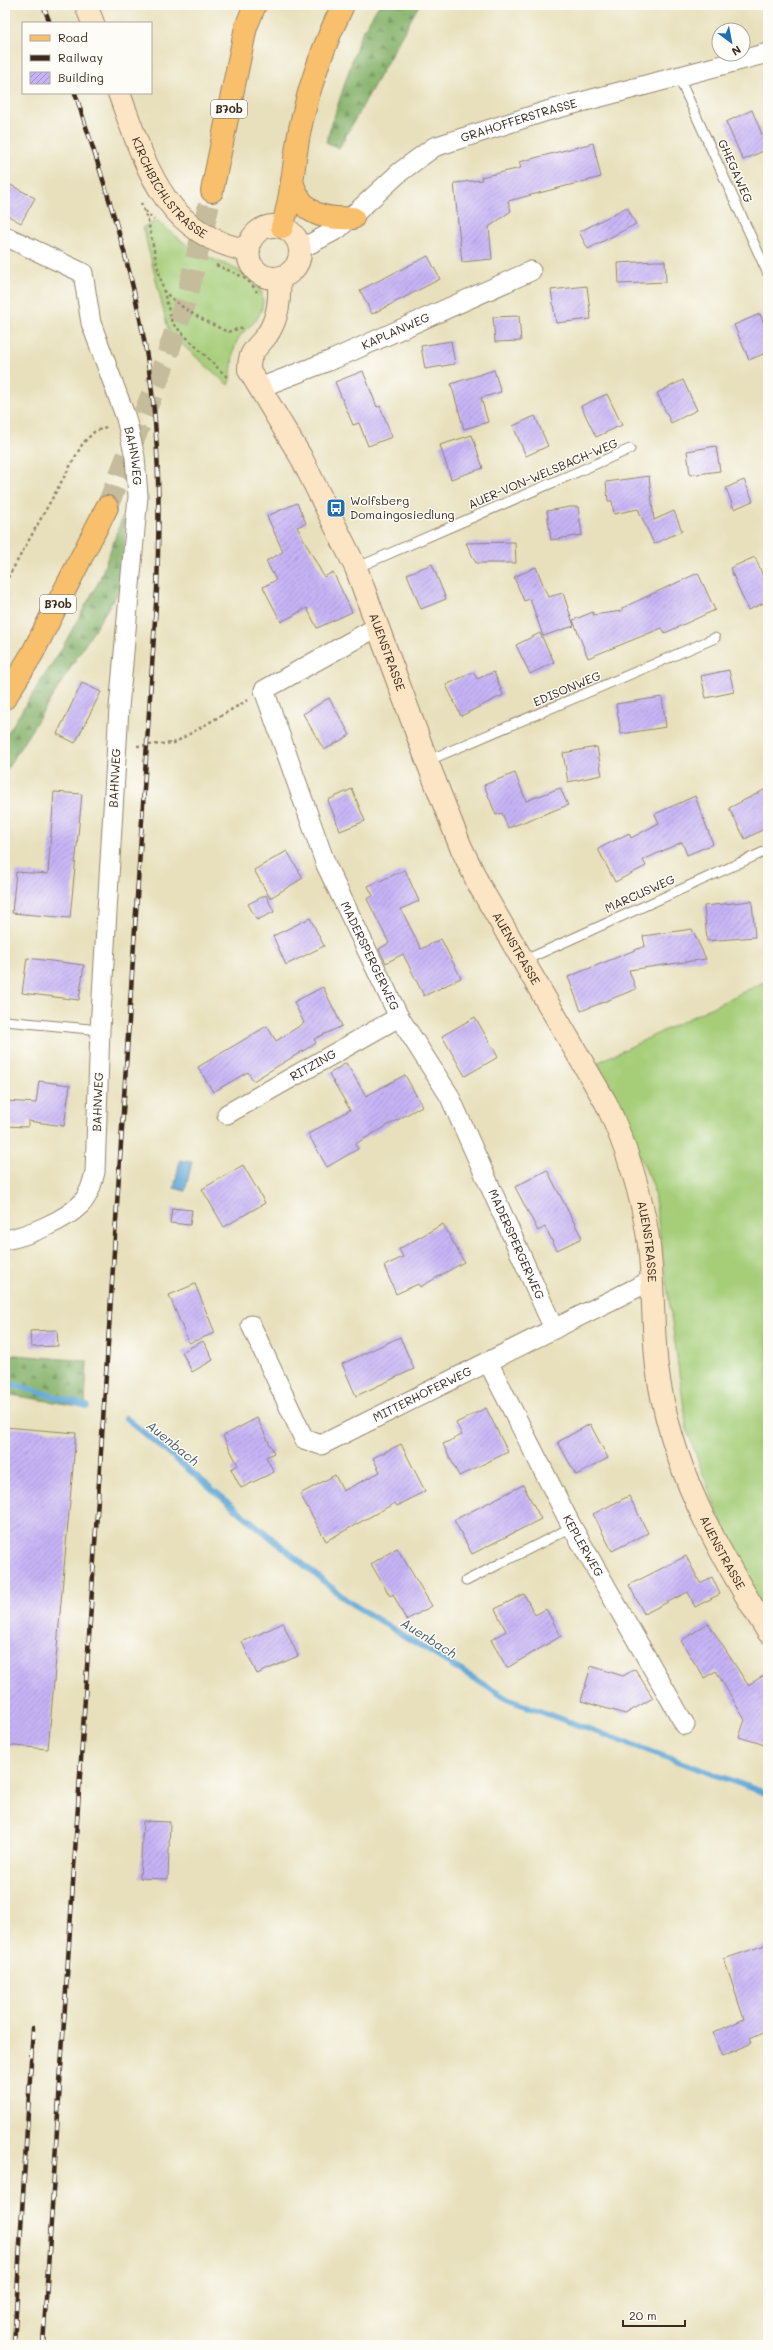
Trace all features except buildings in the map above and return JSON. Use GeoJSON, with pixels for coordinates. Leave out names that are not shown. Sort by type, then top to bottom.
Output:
{"type":"FeatureCollection","features":[{"type":"Feature","properties":{"kind":"main road","name":"B70b"},"geometry":{"type":"LineString","coordinates":[[245,5],[246,27]]}},
{"type":"Feature","properties":{"kind":"main road","name":"B70b"},"geometry":{"type":"LineString","coordinates":[[212,191],[246,27],[255,5]]}},
{"type":"Feature","properties":{"kind":"main road"},"geometry":{"type":"LineString","coordinates":[[282,228],[288,210],[302,120],[325,42],[343,5]]}},
{"type":"Feature","properties":{"kind":"main road"},"geometry":{"type":"LineString","coordinates":[[292,182],[298,198],[306,209],[338,219],[353,218]]}},
{"type":"Feature","properties":{"kind":"main road","name":"B70b"},"geometry":{"type":"LineString","coordinates":[[5,698],[32,654],[107,507]]}},
{"type":"Feature","properties":{"kind":"street"},"geometry":{"type":"LineString","coordinates":[[86,5],[93,22]]}},
{"type":"Feature","properties":{"kind":"street","name":"GRAHOFFERSTRASSE"},"geometry":{"type":"LineString","coordinates":[[299,245],[310,244],[324,238],[353,218],[400,172],[434,147],[547,112],[679,78],[768,52]]}},
{"type":"Feature","properties":{"kind":"street","name":"KIRCHBICHLSTRASSE"},"geometry":{"type":"LineString","coordinates":[[119,94],[146,166],[164,197],[180,217],[196,230],[214,241],[249,251]]}},
{"type":"Feature","properties":{"kind":"street"},"geometry":{"type":"LineString","coordinates":[[274,226],[282,228],[292,234],[299,245],[298,263],[291,272],[279,278],[265,276],[256,270],[250,258],[249,251],[253,238],[261,230],[274,226]]}},
{"type":"Feature","properties":{"kind":"street","name":"BAHNWEG"},"geometry":{"type":"LineString","coordinates":[[5,236],[83,273],[91,323],[126,418],[135,457],[138,496],[119,708],[100,1030],[95,1172],[90,1191],[80,1205],[64,1217],[18,1238],[5,1240]]}},
{"type":"Feature","properties":{"kind":"street","name":"KAPLANWEG"},"geometry":{"type":"LineString","coordinates":[[259,388],[334,359],[531,271]]}},
{"type":"Feature","properties":{"kind":"street","name":"AUENSTRASSE"},"geometry":{"type":"LineString","coordinates":[[279,278],[280,302],[275,319],[266,335],[254,349],[249,359],[249,370],[301,457],[356,568],[427,761],[466,859],[522,961],[606,1103],[623,1140],[642,1203],[652,1280],[657,1367],[676,1452],[692,1497],[718,1548],[768,1632]]}},
{"type":"Feature","properties":{"kind":"street"},"geometry":{"type":"LineString","coordinates":[[264,690],[377,627]]}},
{"type":"Feature","properties":{"kind":"street","name":"MADERSPERGERWEG"},"geometry":{"type":"LineString","coordinates":[[264,690],[326,865],[399,1017],[449,1096],[554,1329]]}},
{"type":"Feature","properties":{"kind":"street","name":"RITZING"},"geometry":{"type":"LineString","coordinates":[[227,1114],[399,1017]]}},
{"type":"Feature","properties":{"kind":"street","name":"MITTERHOFERWEG"},"geometry":{"type":"LineString","coordinates":[[251,1325],[304,1439],[321,1445],[652,1280]]}},
{"type":"Feature","properties":{"kind":"street","name":"KEPLERWEG"},"geometry":{"type":"LineString","coordinates":[[488,1362],[572,1527],[685,1725]]}},
{"type":"Feature","properties":{"kind":"lane","name":"GHEGAWEG"},"geometry":{"type":"LineString","coordinates":[[679,78],[768,274]]}},
{"type":"Feature","properties":{"kind":"lane","name":"AUER-VON-WELSBACH-WEG"},"geometry":{"type":"LineString","coordinates":[[356,568],[630,450]]}},
{"type":"Feature","properties":{"kind":"lane","name":"EDISONWEG"},"geometry":{"type":"LineString","coordinates":[[427,761],[716,638]]}},
{"type":"Feature","properties":{"kind":"lane","name":"MARCUSWEG"},"geometry":{"type":"LineString","coordinates":[[522,961],[768,850]]}},
{"type":"Feature","properties":{"kind":"lane"},"geometry":{"type":"LineString","coordinates":[[5,1021],[100,1030]]}},
{"type":"Feature","properties":{"kind":"lane"},"geometry":{"type":"LineString","coordinates":[[466,1581],[572,1527]]}},
{"type":"Feature","properties":{"kind":"path"},"geometry":{"type":"LineString","coordinates":[[144,210],[158,224]]}},
{"type":"Feature","properties":{"kind":"path"},"geometry":{"type":"LineString","coordinates":[[213,264],[242,275],[252,284],[258,295]]}},
{"type":"Feature","properties":{"kind":"path"},"geometry":{"type":"LineString","coordinates":[[163,289],[174,301],[203,320],[228,332],[241,329],[247,325]]}},
{"type":"Feature","properties":{"kind":"path"},"geometry":{"type":"LineString","coordinates":[[5,583],[83,443],[94,432],[126,418]]}},
{"type":"Feature","properties":{"kind":"path"},"geometry":{"type":"LineString","coordinates":[[134,746],[174,743],[264,690]]}},
{"type":"Feature","properties":{"kind":"green space"},"geometry":{"type":"Polygon","coordinates":[[[379,5],[419,5],[339,148],[326,142],[360,36],[379,5]]]}},
{"type":"Feature","properties":{"kind":"green space"},"geometry":{"type":"Polygon","coordinates":[[[158,221],[194,250],[241,272],[251,279],[259,288],[263,298],[261,311],[256,320],[237,341],[233,352],[231,374],[228,385],[169,333],[143,227],[158,221]]]}},
{"type":"Feature","properties":{"kind":"green space"},"geometry":{"type":"Polygon","coordinates":[[[124,513],[125,581],[5,772],[5,737],[62,648],[99,581],[124,513]]]}},
{"type":"Feature","properties":{"kind":"green space"},"geometry":{"type":"Polygon","coordinates":[[[768,980],[768,1620],[749,1600],[687,1430],[653,1185],[597,1063],[768,980]]]}},
{"type":"Feature","properties":{"kind":"green space"},"geometry":{"type":"Polygon","coordinates":[[[5,1354],[87,1361],[85,1407],[5,1394],[5,1354]]]}},
{"type":"Feature","properties":{"kind":"water"},"geometry":{"type":"Polygon","coordinates":[[[180,1160],[192,1162],[185,1191],[174,1188],[180,1160]]]}},
{"type":"Feature","properties":{"kind":"waterway","name":"Auenbach"},"geometry":{"type":"LineString","coordinates":[[5,1382],[87,1406]]}},
{"type":"Feature","properties":{"kind":"waterway","name":"Auenbach"},"geometry":{"type":"LineString","coordinates":[[126,1418],[349,1602],[509,1700],[768,1794]]}},
{"type":"Feature","properties":{"kind":"tunnel"},"geometry":{"type":"LineString","coordinates":[[107,507],[166,359],[188,293],[212,191]]}},
{"type":"Feature","properties":{"kind":"railway"},"geometry":{"type":"LineString","coordinates":[[43,5],[50,22]]}},
{"type":"Feature","properties":{"kind":"railway"},"geometry":{"type":"LineString","coordinates":[[43,2345],[157,589],[158,542],[158,472],[155,425],[148,362],[141,323],[122,245],[100,169],[75,94]]}},
{"type":"Feature","properties":{"kind":"railway"},"geometry":{"type":"LineString","coordinates":[[14,2345],[33,2028]]}},
{"type":"Feature","properties":{"kind":"place","name":"Wolfsberg Domaingosiedlung"},"geometry":{"type":"Point","coordinates":[336,508]}}]}
